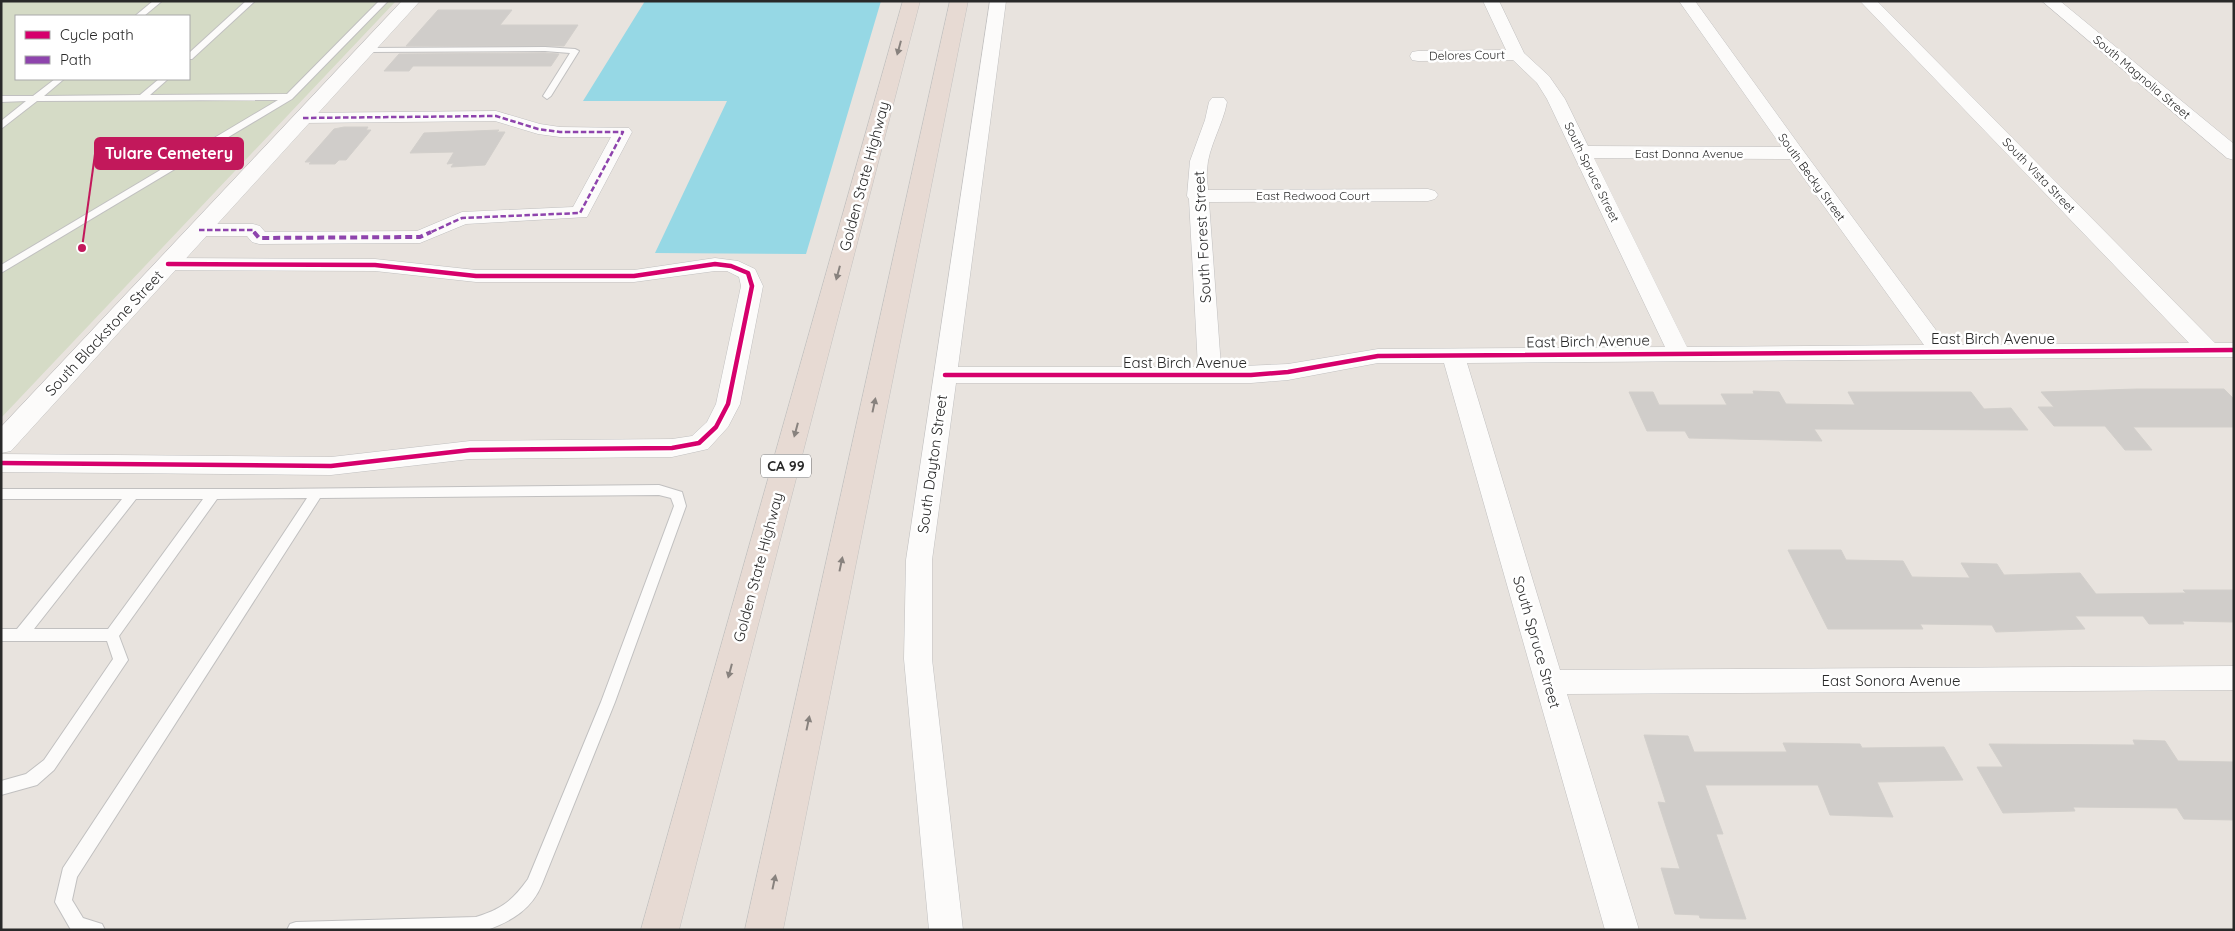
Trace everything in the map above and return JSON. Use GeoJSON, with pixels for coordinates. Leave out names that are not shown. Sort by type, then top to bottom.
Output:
{"type":"FeatureCollection","features":[{"type":"Feature","properties":{"kind":"highway","name":"Golden State Highway"},"geometry":{"type":"LineString","coordinates":[[660,930],[912,1]]}},
{"type":"Feature","properties":{"kind":"highway"},"geometry":{"type":"LineString","coordinates":[[764,930],[959,1]]}},
{"type":"Feature","properties":{"kind":"main road","name":"South Blackstone Street"},"geometry":{"type":"LineString","coordinates":[[1,444],[412,1]]}},
{"type":"Feature","properties":{"kind":"street","name":"South Dayton Street"},"geometry":{"type":"LineString","coordinates":[[946,930],[918,659],[919,560],[998,1]]}},
{"type":"Feature","properties":{"kind":"street","name":"South Spruce Street"},"geometry":{"type":"LineString","coordinates":[[1491,1],[1516,55],[1543,80],[1556,99],[1679,352]]}},
{"type":"Feature","properties":{"kind":"street","name":"South Becky Street"},"geometry":{"type":"LineString","coordinates":[[1687,1],[1795,153],[1940,351]]}},
{"type":"Feature","properties":{"kind":"street","name":"South Vista Street"},"geometry":{"type":"LineString","coordinates":[[1868,1],[2209,350]]}},
{"type":"Feature","properties":{"kind":"street","name":"South Magnolia Street"},"geometry":{"type":"LineString","coordinates":[[2050,1],[2234,154]]}},
{"type":"Feature","properties":{"kind":"street","name":"Delores Court"},"geometry":{"type":"LineString","coordinates":[[1418,56],[1516,55]]}},
{"type":"Feature","properties":{"kind":"street","name":"South Forest Street"},"geometry":{"type":"LineString","coordinates":[[1210,376],[1197,170],[1200,152],[1216,119],[1218,102]]}},
{"type":"Feature","properties":{"kind":"street"},"geometry":{"type":"LineString","coordinates":[[199,230],[253,230],[259,238],[420,236],[462,218],[580,213],[623,132],[560,132],[538,129],[496,116],[303,118]]}},
{"type":"Feature","properties":{"kind":"street","name":"East Donna Avenue"},"geometry":{"type":"LineString","coordinates":[[1583,152],[1795,153]]}},
{"type":"Feature","properties":{"kind":"street","name":"East Redwood Court"},"geometry":{"type":"LineString","coordinates":[[1198,196],[1428,195]]}},
{"type":"Feature","properties":{"kind":"street"},"geometry":{"type":"LineString","coordinates":[[1,463],[331,466],[470,450],[672,448],[699,443],[716,427],[728,404],[752,286],[748,273],[720,264],[704,264],[658,274],[634,276],[476,276],[375,265],[168,264]]}},
{"type":"Feature","properties":{"kind":"street","name":"East Birch Avenue"},"geometry":{"type":"LineString","coordinates":[[945,375],[1210,376],[1288,372],[1378,356],[1679,352],[2234,350]]}},
{"type":"Feature","properties":{"kind":"street","name":"South Spruce Street"},"geometry":{"type":"LineString","coordinates":[[1453,355],[1622,930]]}},
{"type":"Feature","properties":{"kind":"street","name":"East Sonora Avenue"},"geometry":{"type":"LineString","coordinates":[[1549,682],[2234,678]]}},
{"type":"Feature","properties":{"kind":"lane"},"geometry":{"type":"LineString","coordinates":[[140,15],[158,1]]}},
{"type":"Feature","properties":{"kind":"lane"},"geometry":{"type":"LineString","coordinates":[[190,56],[251,1]]}},
{"type":"Feature","properties":{"kind":"lane"},"geometry":{"type":"LineString","coordinates":[[1,270],[289,97],[384,1]]}},
{"type":"Feature","properties":{"kind":"lane"},"geometry":{"type":"LineString","coordinates":[[366,50],[545,49],[575,51],[547,96]]}},
{"type":"Feature","properties":{"kind":"lane"},"geometry":{"type":"LineString","coordinates":[[1,126],[59,80]]}},
{"type":"Feature","properties":{"kind":"lane"},"geometry":{"type":"LineString","coordinates":[[142,98],[163,80]]}},
{"type":"Feature","properties":{"kind":"lane"},"geometry":{"type":"LineString","coordinates":[[1,99],[289,97]]}},
{"type":"Feature","properties":{"kind":"lane"},"geometry":{"type":"LineString","coordinates":[[1,494],[316,494],[659,490],[677,495],[680,506],[604,711],[534,884],[518,907],[500,918],[476,925],[296,930]]}},
{"type":"Feature","properties":{"kind":"lane"},"geometry":{"type":"LineString","coordinates":[[21,635],[133,494]]}},
{"type":"Feature","properties":{"kind":"lane"},"geometry":{"type":"LineString","coordinates":[[112,635],[213,494]]}},
{"type":"Feature","properties":{"kind":"lane"},"geometry":{"type":"LineString","coordinates":[[96,930],[78,925],[63,902],[69,874],[316,494]]}},
{"type":"Feature","properties":{"kind":"lane"},"geometry":{"type":"LineString","coordinates":[[1,635],[112,635]]}},
{"type":"Feature","properties":{"kind":"lane"},"geometry":{"type":"LineString","coordinates":[[1,788],[31,780],[49,764],[121,660],[112,635]]}},
{"type":"Feature","properties":{"kind":"green space"},"geometry":{"type":"Polygon","coordinates":[[[1,1],[396,1],[1,418],[1,1]]]}},
{"type":"Feature","properties":{"kind":"water"},"geometry":{"type":"Polygon","coordinates":[[[645,1],[881,1],[806,254],[655,253],[727,101],[583,101],[645,1]]]}},
{"type":"Feature","properties":{"kind":"building"},"geometry":{"type":"Polygon","coordinates":[[[438,10],[512,10],[500,25],[578,25],[564,46],[406,46],[438,10]]]}},
{"type":"Feature","properties":{"kind":"building"},"geometry":{"type":"Polygon","coordinates":[[[399,54],[559,54],[551,66],[413,66],[409,71],[384,71],[399,54]]]}},
{"type":"Feature","properties":{"kind":"building"},"geometry":{"type":"Polygon","coordinates":[[[368,127],[366,130],[371,130],[346,160],[339,160],[335,164],[309,164],[311,162],[305,162],[334,129],[368,127]]]}},
{"type":"Feature","properties":{"kind":"building"},"geometry":{"type":"Polygon","coordinates":[[[499,130],[497,132],[505,132],[485,165],[451,167],[454,163],[447,164],[454,152],[410,153],[424,133],[499,130]]]}},
{"type":"Feature","properties":{"kind":"building"},"geometry":{"type":"Polygon","coordinates":[[[2224,389],[2234,399],[2234,427],[2133,427],[2152,450],[2125,450],[2105,426],[2054,426],[2038,407],[2054,407],[2041,392],[2224,389]]]}},
{"type":"Feature","properties":{"kind":"building"},"geometry":{"type":"Polygon","coordinates":[[[1753,391],[1779,392],[1786,404],[1855,405],[1848,392],[1971,392],[1984,409],[2011,408],[2028,430],[1814,429],[1822,441],[1689,438],[1685,431],[1647,431],[1629,392],[1653,392],[1659,405],[1727,405],[1721,394],[1754,394],[1753,391]]]}},
{"type":"Feature","properties":{"kind":"building"},"geometry":{"type":"Polygon","coordinates":[[[1788,550],[1841,550],[1846,560],[1903,561],[1912,577],[1970,578],[1961,563],[1997,564],[2004,575],[2080,573],[2096,594],[2186,593],[2183,590],[2234,590],[2234,622],[2182,621],[2184,624],[2149,624],[2143,616],[2075,616],[2085,629],[1996,632],[1992,625],[1920,624],[1923,629],[1828,629],[1788,550]]]}},
{"type":"Feature","properties":{"kind":"building"},"geometry":{"type":"Polygon","coordinates":[[[1644,735],[1688,736],[1694,752],[1787,752],[1783,743],[1860,744],[1862,748],[1944,747],[1963,780],[1877,782],[1893,817],[1830,815],[1818,785],[1705,785],[1723,834],[1716,834],[1746,919],[1700,918],[1699,915],[1675,914],[1661,868],[1680,869],[1658,802],[1666,803],[1644,735]]]}},
{"type":"Feature","properties":{"kind":"building"},"geometry":{"type":"Polygon","coordinates":[[[2133,740],[2165,741],[2178,761],[2234,762],[2234,820],[2184,819],[2177,808],[2073,807],[2075,811],[2003,813],[1977,767],[2003,767],[1989,744],[2135,745],[2133,740]]]}},
{"type":"Feature","properties":{"kind":"marked path"},"geometry":{"type":"LineString","coordinates":[[199,230],[253,230],[259,238],[420,237],[462,218],[580,213],[623,132],[560,132],[538,129],[496,116],[303,118]]}},
{"type":"Feature","properties":{"kind":"cycle path"},"geometry":{"type":"LineString","coordinates":[[1,463],[331,466],[470,450],[672,448],[699,443],[716,427],[728,404],[752,286],[748,273],[731,266],[715,264],[634,276],[476,276],[375,265],[168,264]]}},
{"type":"Feature","properties":{"kind":"cycle path"},"geometry":{"type":"LineString","coordinates":[[945,375],[1251,375],[1288,372],[1378,356],[2234,350]]}},
{"type":"Feature","properties":{"kind":"place","name":"Tulare Cemetery"},"geometry":{"type":"Point","coordinates":[82,248]}}]}
